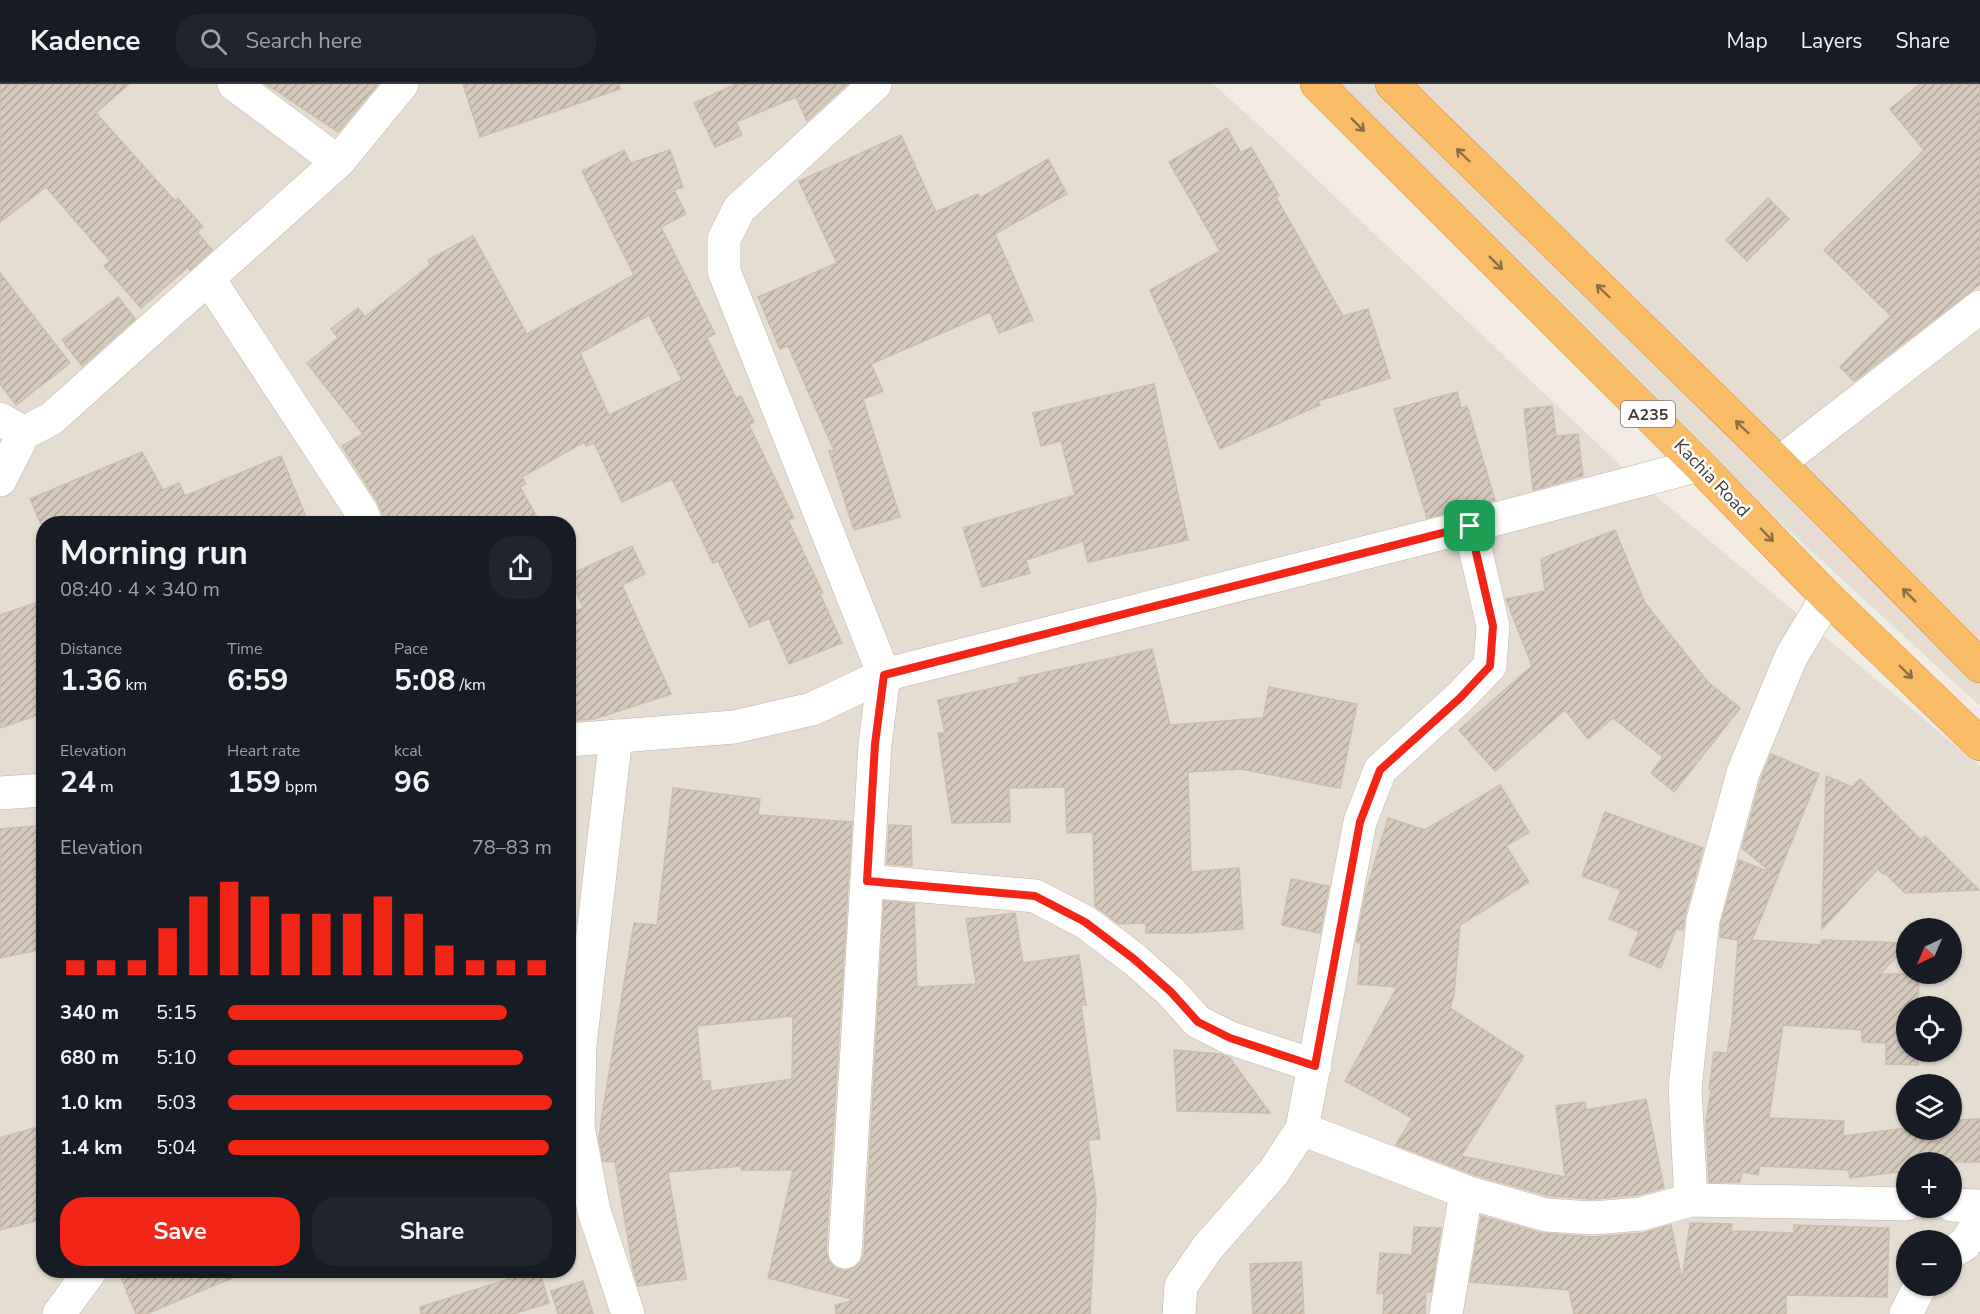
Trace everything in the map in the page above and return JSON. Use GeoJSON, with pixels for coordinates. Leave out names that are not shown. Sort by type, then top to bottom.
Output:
{"type":"FeatureCollection","features":[{"type":"Feature","properties":{"kind":"highway","name":"Kachia Road"},"geometry":{"type":"LineString","coordinates":[[1317,84],[1699,465],[1827,597],[1980,744]]}},
{"type":"Feature","properties":{"kind":"highway"},"geometry":{"type":"LineString","coordinates":[[1392,84],[1779,463],[1980,666]]}},
{"type":"Feature","properties":{"kind":"street"},"geometry":{"type":"LineString","coordinates":[[234,84],[338,162]]}},
{"type":"Feature","properties":{"kind":"street"},"geometry":{"type":"LineString","coordinates":[[0,480],[12,426],[51,419],[338,162],[402,84]]}},
{"type":"Feature","properties":{"kind":"street"},"geometry":{"type":"LineString","coordinates":[[845,1252],[875,744],[884,675],[724,272],[724,238],[739,209],[875,84]]}},
{"type":"Feature","properties":{"kind":"street"},"geometry":{"type":"LineString","coordinates":[[209,279],[363,516]]}},
{"type":"Feature","properties":{"kind":"street"},"geometry":{"type":"LineString","coordinates":[[1779,463],[1980,307]]}},
{"type":"Feature","properties":{"kind":"street"},"geometry":{"type":"LineString","coordinates":[[576,739],[734,727],[812,709],[884,675],[1470,526],[1699,465]]}},
{"type":"Feature","properties":{"kind":"street"},"geometry":{"type":"LineString","coordinates":[[1179,1314],[1181,1286],[1208,1247],[1273,1173],[1302,1129],[1360,822],[1380,770],[1460,698],[1490,666],[1493,626],[1470,526]]}},
{"type":"Feature","properties":{"kind":"street"},"geometry":{"type":"LineString","coordinates":[[1690,1200],[1685,1088],[1703,920],[1743,773],[1791,657],[1827,597]]}},
{"type":"Feature","properties":{"kind":"street"},"geometry":{"type":"LineString","coordinates":[[576,1032],[616,736]]}},
{"type":"Feature","properties":{"kind":"street"},"geometry":{"type":"LineString","coordinates":[[0,793],[36,791]]}},
{"type":"Feature","properties":{"kind":"street"},"geometry":{"type":"LineString","coordinates":[[867,881],[1035,896],[1085,922],[1134,959],[1171,992],[1198,1022],[1230,1038],[1315,1066]]}},
{"type":"Feature","properties":{"kind":"street"},"geometry":{"type":"LineString","coordinates":[[576,1087],[578,1127],[594,1211],[628,1314]]}},
{"type":"Feature","properties":{"kind":"street"},"geometry":{"type":"LineString","coordinates":[[1302,1129],[1466,1192],[1546,1215],[1593,1218],[1641,1214],[1690,1200],[1896,1204]]}},
{"type":"Feature","properties":{"kind":"street"},"geometry":{"type":"LineString","coordinates":[[1446,1314],[1466,1192]]}},
{"type":"Feature","properties":{"kind":"street"},"geometry":{"type":"LineString","coordinates":[[1962,1205],[1980,1206]]}},
{"type":"Feature","properties":{"kind":"street"},"geometry":{"type":"LineString","coordinates":[[1962,1246],[1980,1221]]}},
{"type":"Feature","properties":{"kind":"street"},"geometry":{"type":"LineString","coordinates":[[59,1314],[85,1278]]}},
{"type":"Feature","properties":{"kind":"street"},"geometry":{"type":"LineString","coordinates":[[1906,1314],[1915,1296]]}},
{"type":"Feature","properties":{"kind":"shaded area"},"geometry":{"type":"Polygon","coordinates":[[[0,84],[1213,84],[1633,477],[1980,766],[1980,1314],[0,1314],[0,84]]]}},
{"type":"Feature","properties":{"kind":"shaded area"},"geometry":{"type":"Polygon","coordinates":[[[1303,84],[1980,84],[1980,706],[1303,84]]]}},
{"type":"Feature","properties":{"kind":"building"},"geometry":{"type":"Polygon","coordinates":[[[0,84],[129,84],[96,113],[175,201],[178,198],[203,227],[197,232],[212,250],[190,270],[188,267],[141,308],[104,266],[110,261],[46,187],[0,222],[0,84]]]}},
{"type":"Feature","properties":{"kind":"building"},"geometry":{"type":"Polygon","coordinates":[[[266,84],[378,84],[338,132],[266,84]]]}},
{"type":"Feature","properties":{"kind":"building"},"geometry":{"type":"Polygon","coordinates":[[[463,84],[619,84],[620,89],[480,137],[463,84]]]}},
{"type":"Feature","properties":{"kind":"building"},"geometry":{"type":"Polygon","coordinates":[[[736,84],[847,84],[807,121],[796,97],[736,122],[742,135],[715,147],[694,103],[736,84]]]}},
{"type":"Feature","properties":{"kind":"building"},"geometry":{"type":"Polygon","coordinates":[[[1920,84],[1980,84],[1980,284],[1854,381],[1840,367],[1891,316],[1824,250],[1924,150],[1890,109],[1920,84]]]}},
{"type":"Feature","properties":{"kind":"building"},"geometry":{"type":"Polygon","coordinates":[[[1227,128],[1241,153],[1251,147],[1279,195],[1276,197],[1343,316],[1368,309],[1390,378],[1318,401],[1320,405],[1220,449],[1150,290],[1220,251],[1169,162],[1227,128]]]}},
{"type":"Feature","properties":{"kind":"building"},"geometry":{"type":"Polygon","coordinates":[[[901,135],[936,212],[978,194],[980,198],[1048,159],[1067,194],[995,234],[1033,320],[999,333],[990,312],[871,364],[883,391],[863,399],[900,517],[854,530],[829,451],[834,450],[788,346],[780,349],[758,297],[837,263],[799,181],[901,135]]]}},
{"type":"Feature","properties":{"kind":"building"},"geometry":{"type":"Polygon","coordinates":[[[624,150],[631,163],[670,150],[683,187],[674,190],[686,214],[661,227],[715,334],[707,338],[736,398],[741,396],[754,422],[749,425],[794,518],[788,520],[823,593],[820,594],[842,643],[789,664],[769,618],[750,627],[718,561],[713,563],[672,479],[622,502],[594,443],[586,446],[584,442],[522,477],[526,484],[520,487],[536,516],[384,516],[377,501],[342,446],[363,434],[307,363],[338,338],[331,329],[358,308],[365,317],[430,265],[428,260],[473,236],[527,334],[634,275],[582,171],[624,150]],[[649,315],[580,353],[609,415],[682,380],[649,315]]]}},
{"type":"Feature","properties":{"kind":"building"},"geometry":{"type":"Polygon","coordinates":[[[1768,198],[1789,219],[1747,261],[1726,240],[1768,198]]]}},
{"type":"Feature","properties":{"kind":"building"},"geometry":{"type":"Polygon","coordinates":[[[0,273],[70,363],[16,405],[0,384],[0,273]]]}},
{"type":"Feature","properties":{"kind":"building"},"geometry":{"type":"Polygon","coordinates":[[[118,297],[135,319],[82,366],[62,340],[118,297]]]}},
{"type":"Feature","properties":{"kind":"building"},"geometry":{"type":"Polygon","coordinates":[[[1154,384],[1188,540],[1088,562],[1083,541],[1026,560],[1030,573],[982,587],[963,528],[1075,495],[1061,441],[1041,446],[1033,413],[1154,384]]]}},
{"type":"Feature","properties":{"kind":"building"},"geometry":{"type":"Polygon","coordinates":[[[1457,392],[1461,408],[1467,406],[1495,500],[1427,518],[1394,409],[1457,392]]]}},
{"type":"Feature","properties":{"kind":"building"},"geometry":{"type":"Polygon","coordinates":[[[1552,406],[1556,436],[1578,434],[1583,476],[1533,490],[1524,409],[1552,406]]]}},
{"type":"Feature","properties":{"kind":"building"},"geometry":{"type":"Polygon","coordinates":[[[142,452],[163,490],[179,483],[185,496],[281,456],[306,516],[37,516],[30,499],[142,452]]]}},
{"type":"Feature","properties":{"kind":"building"},"geometry":{"type":"Polygon","coordinates":[[[1615,530],[1645,603],[1708,682],[1740,708],[1674,792],[1651,773],[1663,757],[1613,718],[1588,739],[1565,710],[1495,771],[1459,730],[1532,666],[1506,599],[1545,591],[1541,559],[1615,530]]]}},
{"type":"Feature","properties":{"kind":"building"},"geometry":{"type":"Polygon","coordinates":[[[632,546],[645,574],[622,585],[671,694],[594,719],[576,720],[576,610],[583,608],[576,592],[576,572],[632,546]]]}},
{"type":"Feature","properties":{"kind":"building"},"geometry":{"type":"Polygon","coordinates":[[[36,603],[36,716],[0,728],[0,615],[36,603]]]}},
{"type":"Feature","properties":{"kind":"building"},"geometry":{"type":"Polygon","coordinates":[[[1152,649],[1170,725],[1263,718],[1269,687],[1357,704],[1340,788],[1241,769],[1188,772],[1191,872],[1239,868],[1243,929],[1190,933],[1146,933],[1146,923],[1119,924],[1095,906],[1093,832],[1067,833],[1065,787],[1009,788],[1010,822],[952,823],[938,733],[945,733],[938,700],[1020,682],[1019,678],[1152,649]]]}},
{"type":"Feature","properties":{"kind":"building"},"geometry":{"type":"Polygon","coordinates":[[[1771,754],[1819,774],[1752,940],[1821,945],[1822,940],[1896,943],[1896,957],[1880,974],[1896,974],[1896,984],[1919,984],[1918,996],[1896,996],[1896,1062],[1918,1062],[1918,1065],[1886,1064],[1886,1043],[1862,1042],[1862,1030],[1783,1025],[1769,1118],[1844,1121],[1843,1136],[1896,1129],[1896,1140],[1962,1140],[1962,1120],[1980,1119],[1980,1162],[1962,1162],[1962,1152],[1896,1152],[1896,1172],[1850,1178],[1849,1170],[1760,1166],[1758,1175],[1742,1172],[1740,1182],[1709,1182],[1706,1122],[1711,1090],[1709,1089],[1714,1052],[1727,1053],[1732,1023],[1738,940],[1720,937],[1721,923],[1739,860],[1772,873],[1742,848],[1761,779],[1771,754]]]}},
{"type":"Feature","properties":{"kind":"building"},"geometry":{"type":"Polygon","coordinates":[[[1826,776],[1852,787],[1860,779],[1921,840],[1925,836],[1979,890],[1905,893],[1878,869],[1822,929],[1826,776]]]}},
{"type":"Feature","properties":{"kind":"building"},"geometry":{"type":"Polygon","coordinates":[[[1500,785],[1529,832],[1506,846],[1529,882],[1460,925],[1454,995],[1450,1008],[1524,1056],[1461,1156],[1565,1177],[1556,1106],[1585,1102],[1586,1110],[1646,1099],[1664,1188],[1638,1195],[1593,1199],[1549,1196],[1472,1174],[1396,1145],[1412,1118],[1345,1081],[1397,987],[1358,984],[1361,943],[1356,942],[1366,891],[1388,818],[1425,830],[1500,785]]]}},
{"type":"Feature","properties":{"kind":"building"},"geometry":{"type":"Polygon","coordinates":[[[673,788],[760,799],[758,815],[852,822],[826,1251],[829,1261],[835,1268],[844,1271],[854,1268],[861,1262],[864,1253],[884,901],[914,904],[917,987],[976,984],[966,919],[1015,913],[1023,963],[1079,955],[1086,1005],[1081,1005],[1100,1139],[1088,1140],[1096,1200],[1090,1314],[836,1314],[835,1305],[855,1300],[768,1278],[793,1170],[741,1170],[742,1166],[668,1172],[686,1279],[638,1286],[633,1269],[615,1162],[603,1161],[599,1139],[634,923],[657,925],[673,788]],[[793,1016],[697,1026],[702,1081],[710,1081],[711,1091],[792,1079],[793,1016]]]}},
{"type":"Feature","properties":{"kind":"building"},"geometry":{"type":"Polygon","coordinates":[[[1605,812],[1703,848],[1683,930],[1676,929],[1661,968],[1629,955],[1639,931],[1609,919],[1621,890],[1582,876],[1605,812]]]}},
{"type":"Feature","properties":{"kind":"building"},"geometry":{"type":"Polygon","coordinates":[[[889,825],[911,826],[912,866],[887,864],[889,825]]]}},
{"type":"Feature","properties":{"kind":"building"},"geometry":{"type":"Polygon","coordinates":[[[36,826],[36,951],[0,958],[0,829],[36,826]]]}},
{"type":"Feature","properties":{"kind":"building"},"geometry":{"type":"Polygon","coordinates":[[[1291,879],[1329,886],[1320,933],[1282,925],[1291,879]]]}},
{"type":"Feature","properties":{"kind":"building"},"geometry":{"type":"Polygon","coordinates":[[[1174,1050],[1220,1054],[1230,1058],[1270,1113],[1177,1111],[1174,1050]]]}},
{"type":"Feature","properties":{"kind":"building"},"geometry":{"type":"Polygon","coordinates":[[[36,1127],[36,1221],[0,1230],[0,1138],[36,1127]]]}},
{"type":"Feature","properties":{"kind":"building"},"geometry":{"type":"Polygon","coordinates":[[[1481,1216],[1541,1233],[1592,1237],[1643,1233],[1671,1225],[1682,1280],[1690,1223],[1732,1224],[1731,1231],[1794,1233],[1794,1225],[1889,1228],[1887,1297],[1786,1295],[1786,1314],[1574,1314],[1569,1290],[1470,1282],[1481,1216]]]}},
{"type":"Feature","properties":{"kind":"building"},"geometry":{"type":"Polygon","coordinates":[[[1414,1227],[1441,1228],[1431,1292],[1426,1292],[1425,1314],[1383,1314],[1384,1294],[1377,1293],[1380,1253],[1412,1255],[1414,1227]]]}},
{"type":"Feature","properties":{"kind":"building"},"geometry":{"type":"Polygon","coordinates":[[[1301,1262],[1304,1314],[1253,1314],[1250,1264],[1301,1262]]]}},
{"type":"Feature","properties":{"kind":"building"},"geometry":{"type":"Polygon","coordinates":[[[121,1278],[232,1278],[146,1314],[136,1314],[121,1278]]]}},
{"type":"Feature","properties":{"kind":"building"},"geometry":{"type":"Polygon","coordinates":[[[541,1278],[549,1303],[513,1314],[421,1314],[420,1307],[509,1279],[541,1278]]]}},
{"type":"Feature","properties":{"kind":"building"},"geometry":{"type":"Polygon","coordinates":[[[583,1281],[593,1314],[558,1314],[551,1291],[583,1281]]]}},
{"type":"Feature","properties":{"kind":"route"},"geometry":{"type":"LineString","coordinates":[[1470,526],[1493,626],[1490,666],[1460,698],[1380,770],[1360,822],[1315,1066],[1230,1038],[1198,1022],[1171,992],[1134,959],[1085,922],[1035,896],[867,881],[875,744],[884,675],[1470,526]]}}]}
